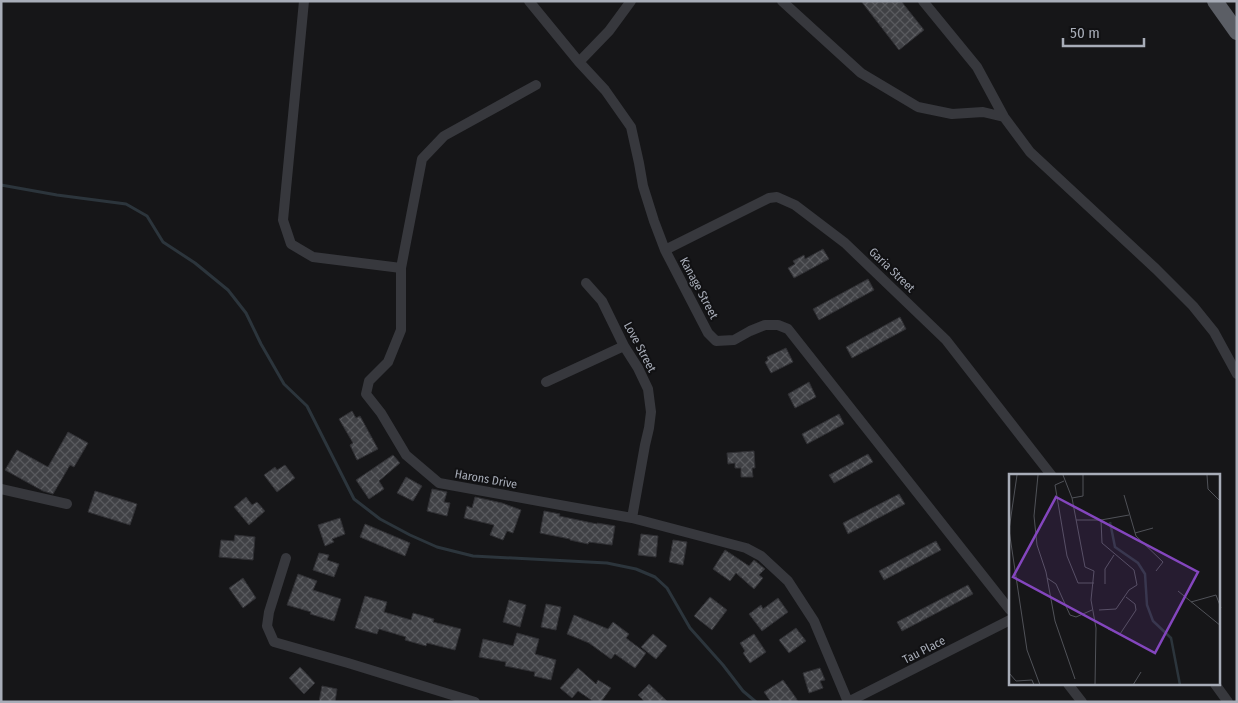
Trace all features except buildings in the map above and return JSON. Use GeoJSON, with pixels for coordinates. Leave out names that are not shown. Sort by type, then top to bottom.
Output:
{"type":"FeatureCollection","features":[{"type":"Feature","properties":{"kind":"highway"},"geometry":{"type":"LineString","coordinates":[[1214,1],[1237,32]]}},
{"type":"Feature","properties":{"kind":"street"},"geometry":{"type":"LineString","coordinates":[[304,1],[284,220],[291,244],[314,257],[401,268]]}},
{"type":"Feature","properties":{"kind":"street","name":"Kanage Street"},"geometry":{"type":"LineString","coordinates":[[529,1],[579,62],[605,90],[631,126],[643,186],[664,250],[708,333],[716,340],[734,340],[764,325],[778,325],[788,329],[1009,609]]}},
{"type":"Feature","properties":{"kind":"street"},"geometry":{"type":"LineString","coordinates":[[579,62],[609,30],[630,1]]}},
{"type":"Feature","properties":{"kind":"street"},"geometry":{"type":"LineString","coordinates":[[782,1],[861,73],[918,107],[952,114],[983,112],[1004,117]]}},
{"type":"Feature","properties":{"kind":"street"},"geometry":{"type":"LineString","coordinates":[[923,1],[977,67],[1004,117],[1030,152],[1193,306],[1214,332],[1237,374]]}},
{"type":"Feature","properties":{"kind":"street","name":"Harons Drive"},"geometry":{"type":"LineString","coordinates":[[536,85],[444,136],[422,159],[401,268],[401,330],[388,362],[370,381],[366,394],[381,413],[406,455],[439,483],[632,518],[746,548],[761,556],[788,581],[814,621],[848,702]]}},
{"type":"Feature","properties":{"kind":"street","name":"Garia Street"},"geometry":{"type":"LineString","coordinates":[[664,250],[768,198],[777,197],[795,205],[845,243],[946,340],[1050,474]]}},
{"type":"Feature","properties":{"kind":"street","name":"Love Street"},"geometry":{"type":"LineString","coordinates":[[586,283],[602,301],[648,389],[651,412],[650,428],[645,445],[632,518]]}},
{"type":"Feature","properties":{"kind":"street"},"geometry":{"type":"LineString","coordinates":[[546,382],[624,346]]}},
{"type":"Feature","properties":{"kind":"street"},"geometry":{"type":"LineString","coordinates":[[1,489],[68,504]]}},
{"type":"Feature","properties":{"kind":"street"},"geometry":{"type":"LineString","coordinates":[[286,558],[269,612],[267,626],[274,642],[475,702]]}},
{"type":"Feature","properties":{"kind":"street","name":"Tau Place"},"geometry":{"type":"LineString","coordinates":[[848,702],[1009,621]]}},
{"type":"Feature","properties":{"kind":"street"},"geometry":{"type":"LineString","coordinates":[[1070,686],[1082,702]]}},
{"type":"Feature","properties":{"kind":"street"},"geometry":{"type":"LineString","coordinates":[[1216,686],[1228,702]]}},
{"type":"Feature","properties":{"kind":"waterway"},"geometry":{"type":"LineString","coordinates":[[1,185],[126,204],[147,216],[163,242],[195,263],[228,290],[246,313],[284,384],[307,406],[354,499],[380,519],[437,547],[473,556],[607,563],[636,569],[655,577],[667,588],[690,628],[743,691],[756,702]]}}]}
